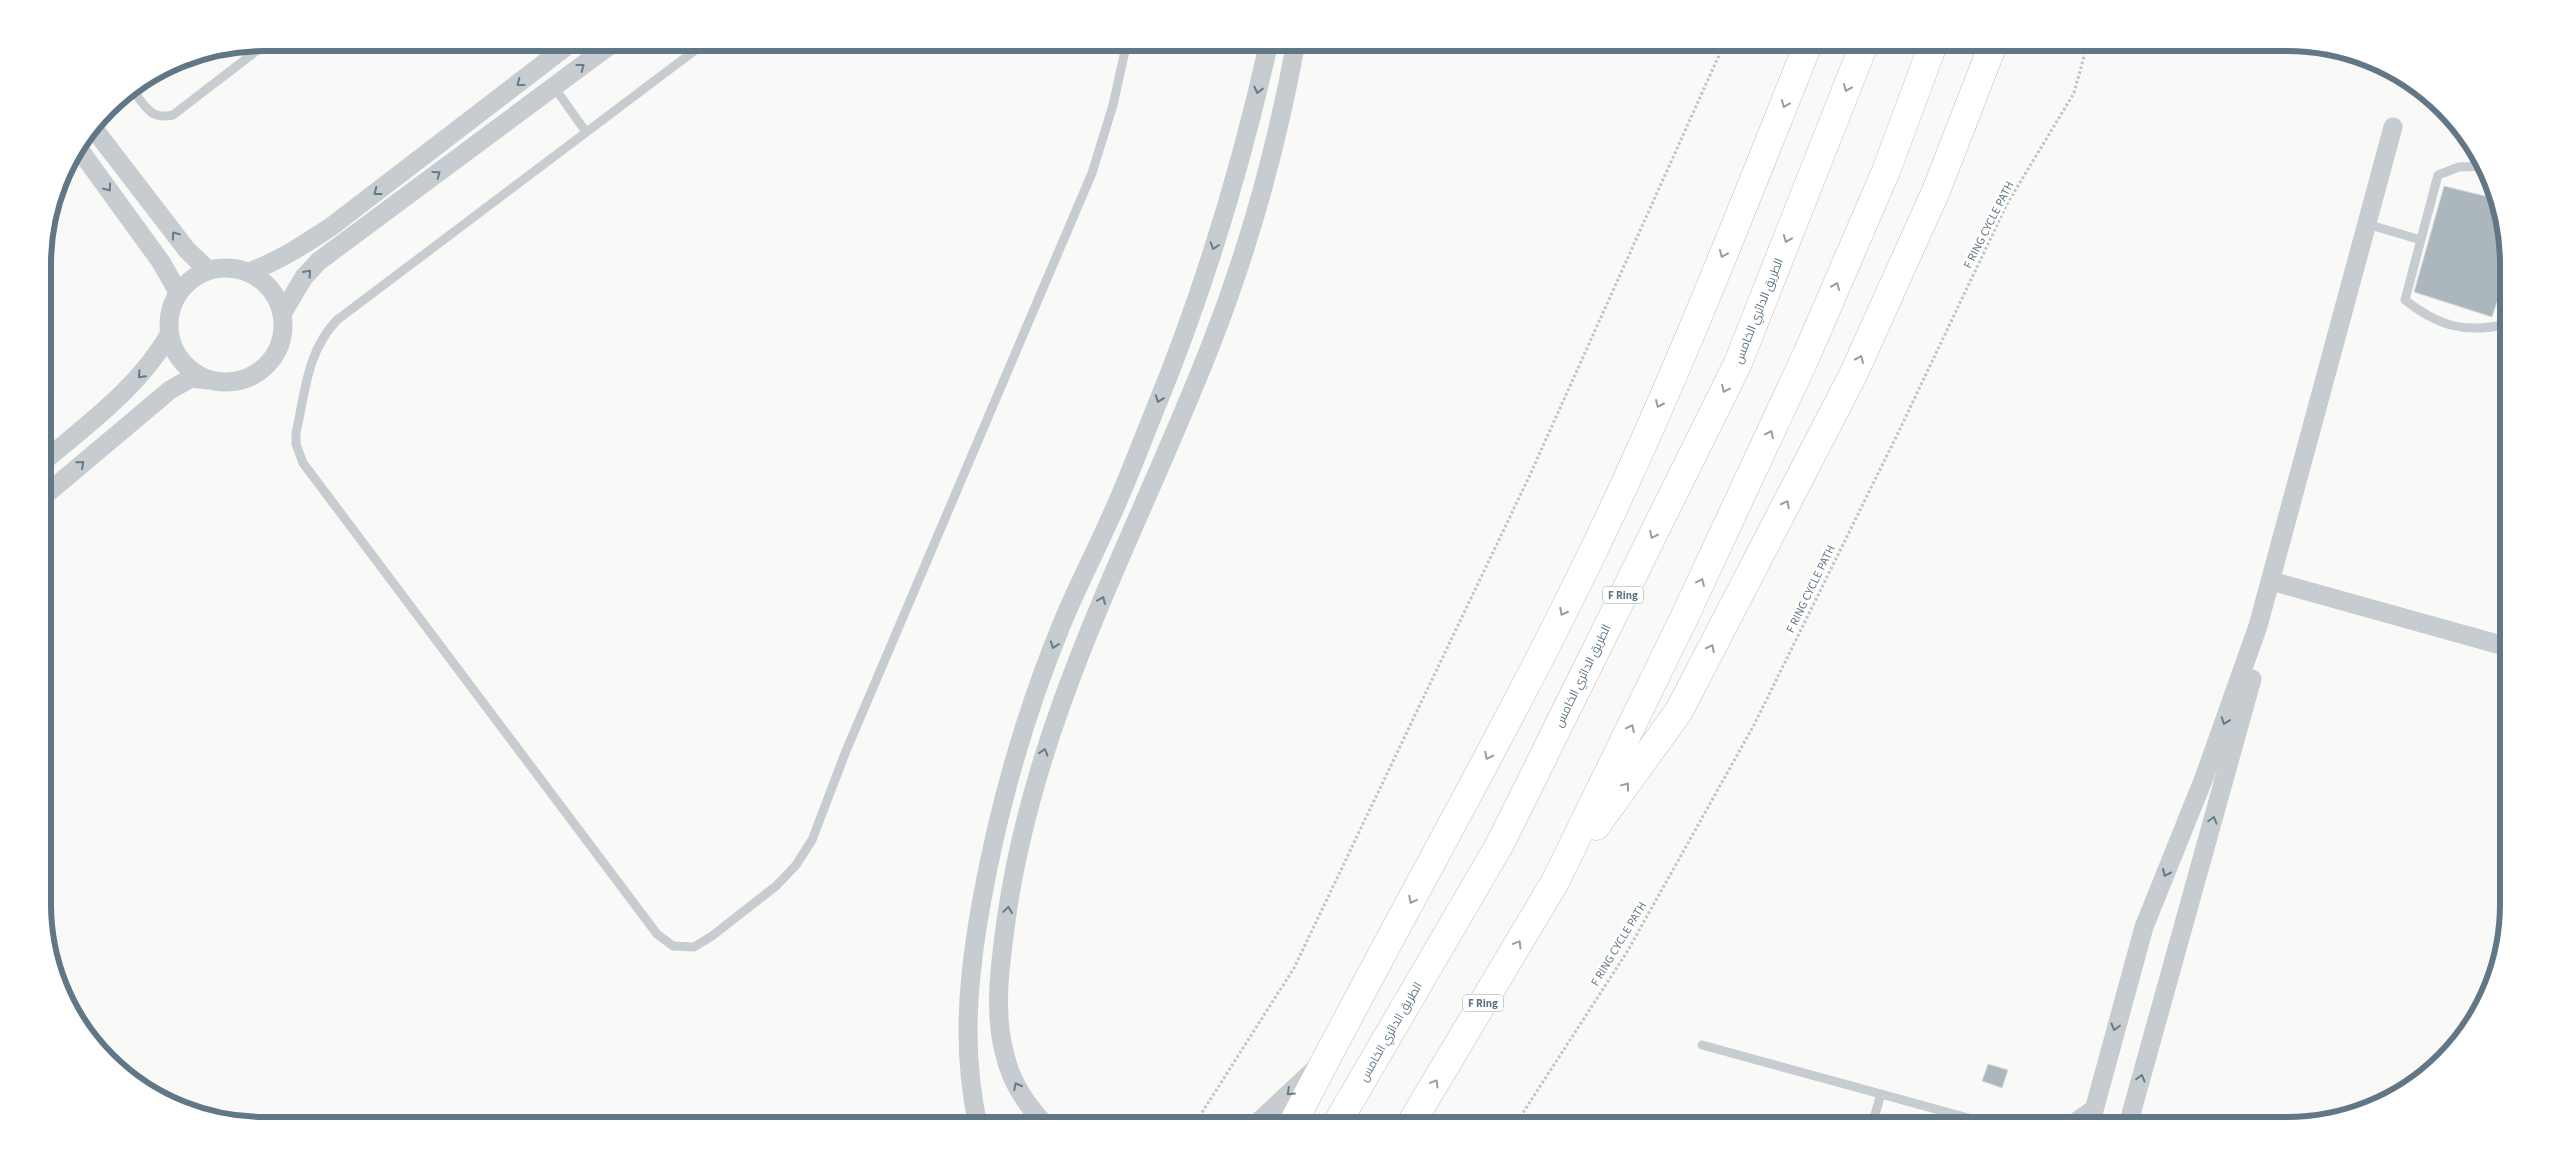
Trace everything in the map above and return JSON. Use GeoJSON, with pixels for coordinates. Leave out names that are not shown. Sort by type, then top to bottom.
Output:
{"type":"FeatureCollection","features":[{"type":"Feature","properties":{"kind":"highway"},"geometry":{"type":"LineString","coordinates":[[1296,1117],[1459,814],[1585,568],[1667,386],[1806,51]]}},
{"type":"Feature","properties":{"kind":"highway","name":"الطريق الدائري الخامس"},"geometry":{"type":"LineString","coordinates":[[1341,1117],[1500,844],[1738,363],[1861,51]]}},
{"type":"Feature","properties":{"kind":"highway","name":"F Ring"},"geometry":{"type":"LineString","coordinates":[[1415,1117],[1555,882],[1684,618],[1807,354],[1886,170],[1931,51]]}},
{"type":"Feature","properties":{"kind":"highway"},"geometry":{"type":"LineString","coordinates":[[1555,882],[1679,711],[1853,375],[1936,191],[1990,51]]}},
{"type":"Feature","properties":{"kind":"street"},"geometry":{"type":"LineString","coordinates":[[249,272],[271,264],[332,226],[560,51]]}},
{"type":"Feature","properties":{"kind":"street"},"geometry":{"type":"LineString","coordinates":[[51,490],[170,390],[191,378],[229,382],[243,380],[266,365],[280,341],[282,314],[304,277],[319,261],[602,51]]}},
{"type":"Feature","properties":{"kind":"street"},"geometry":{"type":"LineString","coordinates":[[976,1117],[970,1092],[966,1015],[975,938],[989,858],[1009,780],[1033,702],[1061,626],[1110,518],[1156,409],[1196,298],[1229,200],[1267,51]]}},
{"type":"Feature","properties":{"kind":"street"},"geometry":{"type":"LineString","coordinates":[[1040,1117],[1019,1091],[1004,1053],[999,1012],[1003,940],[1016,860],[1030,798],[1051,729],[1093,621],[1203,364],[1234,281],[1274,148],[1294,51]]}},
{"type":"Feature","properties":{"kind":"street"},"geometry":{"type":"LineString","coordinates":[[2092,1117],[2144,927],[2204,778],[2258,626],[2393,127]]}},
{"type":"Feature","properties":{"kind":"street"},"geometry":{"type":"LineString","coordinates":[[97,133],[186,250],[208,270]]}},
{"type":"Feature","properties":{"kind":"street"},"geometry":{"type":"LineString","coordinates":[[82,154],[161,262],[178,292]]}},
{"type":"Feature","properties":{"kind":"street"},"geometry":{"type":"LineString","coordinates":[[215,381],[202,377],[180,361],[169,335],[171,309],[178,292],[196,276],[208,270],[222,267],[249,272],[271,288],[282,314]]}},
{"type":"Feature","properties":{"kind":"street"},"geometry":{"type":"LineString","coordinates":[[51,456],[128,389],[147,369],[169,335]]}},
{"type":"Feature","properties":{"kind":"street"},"geometry":{"type":"LineString","coordinates":[[2271,582],[2500,644]]}},
{"type":"Feature","properties":{"kind":"street"},"geometry":{"type":"LineString","coordinates":[[2130,1117],[2255,669],[2258,626]]}},
{"type":"Feature","properties":{"kind":"street"},"geometry":{"type":"LineString","coordinates":[[975,938],[1003,940]]}},
{"type":"Feature","properties":{"kind":"street"},"geometry":{"type":"LineString","coordinates":[[1264,1117],[1326,1059]]}},
{"type":"Feature","properties":{"kind":"lane"},"geometry":{"type":"LineString","coordinates":[[694,51],[337,320],[325,332],[312,357],[296,433],[296,444],[303,463],[657,934],[673,946],[694,947],[712,936],[776,886],[796,865],[812,840],[846,751],[1092,173],[1113,105],[1125,51]]}},
{"type":"Feature","properties":{"kind":"lane"},"geometry":{"type":"LineString","coordinates":[[136,94],[149,112],[161,118],[173,115],[255,52]]}},
{"type":"Feature","properties":{"kind":"lane"},"geometry":{"type":"LineString","coordinates":[[554,87],[586,132]]}},
{"type":"Feature","properties":{"kind":"lane"},"geometry":{"type":"LineString","coordinates":[[2476,166],[2460,167],[2438,175],[2405,300],[2423,314],[2444,324],[2466,329],[2500,325]]}},
{"type":"Feature","properties":{"kind":"lane"},"geometry":{"type":"LineString","coordinates":[[2367,224],[2421,240]]}},
{"type":"Feature","properties":{"kind":"lane"},"geometry":{"type":"LineString","coordinates":[[1702,1045],[1965,1117]]}},
{"type":"Feature","properties":{"kind":"lane"},"geometry":{"type":"LineString","coordinates":[[1874,1117],[1881,1094]]}},
{"type":"Feature","properties":{"kind":"lane"},"geometry":{"type":"LineString","coordinates":[[2074,1117],[2096,1102]]}},
{"type":"Feature","properties":{"kind":"path"},"geometry":{"type":"LineString","coordinates":[[1199,1117],[1294,968],[1529,477],[1721,51]]}},
{"type":"Feature","properties":{"kind":"path","name":"F RING CYCLE PATH"},"geometry":{"type":"LineString","coordinates":[[1520,1117],[1627,952],[1754,725],[1898,433],[2007,204],[2074,93],[2086,51]]}},
{"type":"Feature","properties":{"kind":"building"},"geometry":{"type":"Polygon","coordinates":[[[2444,186],[2488,197],[2496,223],[2500,264],[2500,293],[2492,317],[2414,292],[2444,186]]]}},
{"type":"Feature","properties":{"kind":"building"},"geometry":{"type":"Polygon","coordinates":[[[1988,1064],[2008,1070],[2002,1088],[1982,1081],[1988,1064]]]}}]}
